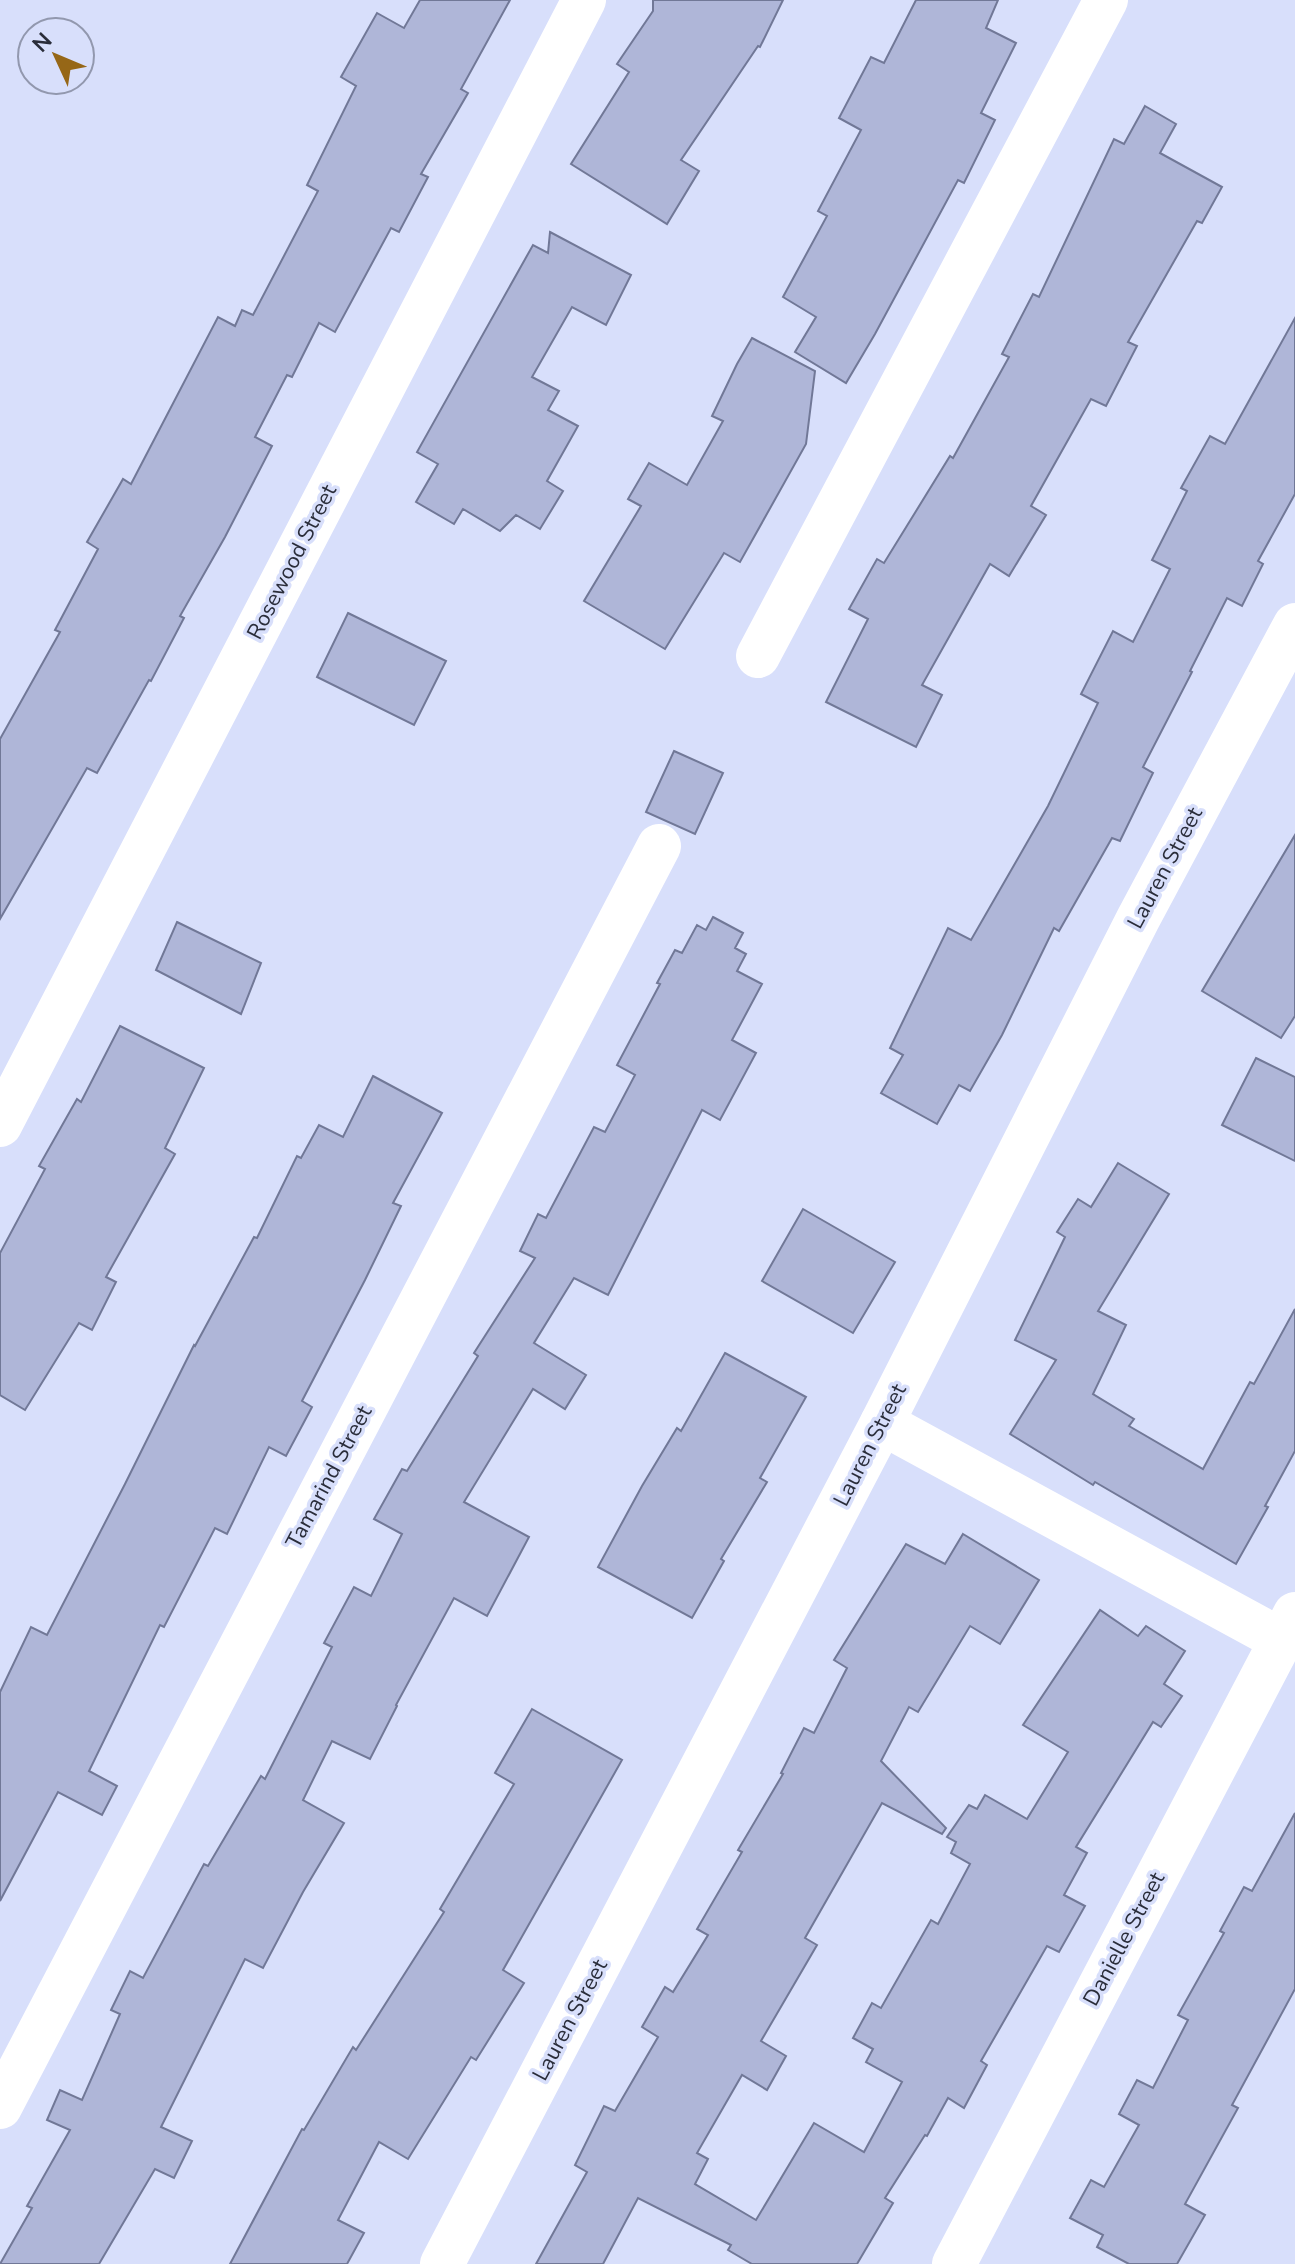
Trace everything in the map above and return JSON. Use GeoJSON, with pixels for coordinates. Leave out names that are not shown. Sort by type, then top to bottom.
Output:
{"type":"FeatureCollection","features":[{"type":"Feature","properties":{"kind":"street","name":"Rosewood Street"},"geometry":{"type":"LineString","coordinates":[[0,1125],[584,0]]}},
{"type":"Feature","properties":{"kind":"street"},"geometry":{"type":"LineString","coordinates":[[758,656],[1106,0]]}},
{"type":"Feature","properties":{"kind":"street","name":"Lauren Street"},"geometry":{"type":"LineString","coordinates":[[442,2264],[882,1423],[1138,919],[1295,625]]}},
{"type":"Feature","properties":{"kind":"street","name":"Tamarind Street"},"geometry":{"type":"LineString","coordinates":[[0,2107],[659,846]]}},
{"type":"Feature","properties":{"kind":"street"},"geometry":{"type":"LineString","coordinates":[[882,1423],[1288,1627]]}},
{"type":"Feature","properties":{"kind":"street","name":"Danielle Street"},"geometry":{"type":"LineString","coordinates":[[954,2264],[1288,1627]]}},
{"type":"Feature","properties":{"kind":"building"},"geometry":{"type":"Polygon","coordinates":[[[420,0],[510,0],[461,89],[468,93],[421,174],[428,177],[399,232],[391,228],[335,332],[319,323],[292,377],[287,375],[255,437],[272,446],[180,616],[184,618],[151,681],[97,773],[87,768],[0,919],[0,739],[60,632],[55,630],[98,549],[87,542],[123,479],[131,484],[218,317],[235,326],[242,310],[253,315],[318,191],[307,185],[356,86],[341,77],[377,13],[404,28],[420,0]]]}},
{"type":"Feature","properties":{"kind":"building"},"geometry":{"type":"Polygon","coordinates":[[[653,0],[783,0],[760,47],[681,160],[699,171],[667,224],[571,164],[629,72],[617,64],[653,11],[653,0]]]}},
{"type":"Feature","properties":{"kind":"building"},"geometry":{"type":"Polygon","coordinates":[[[916,0],[998,0],[986,28],[1016,43],[981,113],[995,120],[964,183],[958,180],[846,383],[795,352],[816,317],[783,297],[827,216],[818,211],[861,130],[839,118],[871,57],[884,63],[916,0]]]}},
{"type":"Feature","properties":{"kind":"building"},"geometry":{"type":"Polygon","coordinates":[[[1145,106],[1176,124],[1160,153],[1222,187],[1202,223],[1197,221],[1128,342],[1137,346],[1106,406],[1091,399],[1031,506],[1046,515],[1009,576],[990,564],[922,685],[942,695],[916,747],[826,702],[868,619],[849,609],[877,559],[884,563],[950,456],[953,458],[1009,357],[1002,354],[1033,294],[1039,297],[1114,139],[1124,144],[1145,106]]]}},
{"type":"Feature","properties":{"kind":"building"},"geometry":{"type":"Polygon","coordinates":[[[550,232],[631,275],[606,325],[572,307],[532,377],[559,391],[548,410],[578,426],[547,481],[563,491],[540,529],[516,515],[500,531],[463,509],[454,524],[416,502],[438,464],[417,452],[533,245],[548,253],[550,232]]]}},
{"type":"Feature","properties":{"kind":"building"},"geometry":{"type":"Polygon","coordinates":[[[1295,318],[1295,494],[1258,561],[1263,564],[1242,606],[1227,598],[1190,671],[1143,767],[1153,773],[1120,841],[1112,838],[1059,931],[1054,928],[1002,1035],[970,1091],[959,1085],[937,1124],[881,1093],[903,1055],[890,1048],[948,928],[971,940],[1048,806],[1098,703],[1081,694],[1113,631],[1133,642],[1170,569],[1152,560],[1187,491],[1181,488],[1210,436],[1225,444],[1295,318]]]}},
{"type":"Feature","properties":{"kind":"building"},"geometry":{"type":"Polygon","coordinates":[[[752,338],[815,371],[806,444],[740,562],[724,553],[665,649],[584,601],[641,506],[628,499],[649,463],[687,485],[723,421],[712,416],[752,338]]]}},
{"type":"Feature","properties":{"kind":"building"},"geometry":{"type":"Polygon","coordinates":[[[348,613],[446,661],[414,725],[317,677],[348,613]]]}},
{"type":"Feature","properties":{"kind":"building"},"geometry":{"type":"Polygon","coordinates":[[[674,751],[723,773],[695,834],[646,812],[674,751]]]}},
{"type":"Feature","properties":{"kind":"building"},"geometry":{"type":"Polygon","coordinates":[[[1295,835],[1295,1016],[1281,1038],[1202,991],[1295,835]]]}},
{"type":"Feature","properties":{"kind":"building"},"geometry":{"type":"Polygon","coordinates":[[[713,917],[743,933],[735,948],[746,954],[737,971],[762,984],[732,1040],[756,1053],[720,1120],[702,1110],[608,1295],[574,1278],[534,1343],[586,1375],[565,1409],[533,1389],[464,1502],[529,1537],[487,1616],[454,1598],[370,1759],[332,1741],[303,1800],[344,1823],[263,1968],[245,1959],[161,2127],[192,2141],[174,2178],[155,2169],[99,2264],[0,2264],[32,2208],[27,2206],[70,2130],[47,2120],[60,2090],[82,2100],[120,2014],[111,2010],[130,1971],[143,1978],[204,1864],[208,1866],[261,1776],[265,1779],[332,1647],[324,1643],[354,1587],[371,1596],[402,1534],[374,1519],[402,1469],[407,1471],[478,1356],[474,1353],[535,1258],[520,1251],[538,1214],[546,1218],[594,1127],[605,1132],[635,1075],[617,1065],[675,950],[682,953],[697,925],[706,930],[713,917]]]}},
{"type":"Feature","properties":{"kind":"building"},"geometry":{"type":"Polygon","coordinates":[[[177,922],[261,963],[241,1014],[156,970],[177,922]]]}},
{"type":"Feature","properties":{"kind":"building"},"geometry":{"type":"Polygon","coordinates":[[[120,1026],[204,1068],[165,1148],[175,1154],[106,1277],[116,1282],[92,1330],[79,1323],[25,1410],[0,1395],[0,1253],[45,1169],[39,1166],[77,1099],[81,1102],[120,1026]]]}},
{"type":"Feature","properties":{"kind":"building"},"geometry":{"type":"Polygon","coordinates":[[[1256,1058],[1295,1077],[1295,1161],[1222,1125],[1256,1058]]]}},
{"type":"Feature","properties":{"kind":"building"},"geometry":{"type":"Polygon","coordinates":[[[373,1076],[442,1113],[393,1203],[401,1206],[302,1401],[312,1407],[286,1456],[269,1447],[227,1534],[215,1528],[164,1627],[160,1625],[89,1771],[117,1786],[102,1815],[58,1792],[0,1901],[0,1692],[31,1627],[47,1635],[194,1345],[254,1237],[257,1238],[297,1156],[301,1158],[319,1125],[343,1137],[373,1076]]]}},
{"type":"Feature","properties":{"kind":"building"},"geometry":{"type":"Polygon","coordinates":[[[1118,1163],[1169,1194],[1098,1311],[1126,1325],[1093,1394],[1134,1419],[1129,1426],[1203,1469],[1250,1382],[1254,1384],[1295,1309],[1295,1451],[1236,1564],[1095,1482],[1093,1485],[1010,1434],[1056,1360],[1015,1340],[1065,1237],[1057,1232],[1078,1199],[1091,1207],[1118,1163]]]}},
{"type":"Feature","properties":{"kind":"building"},"geometry":{"type":"Polygon","coordinates":[[[803,1209],[895,1262],[853,1333],[762,1281],[803,1209]]]}},
{"type":"Feature","properties":{"kind":"building"},"geometry":{"type":"Polygon","coordinates":[[[725,1353],[806,1397],[760,1478],[767,1482],[721,1559],[724,1561],[692,1618],[598,1567],[642,1486],[677,1428],[681,1431],[725,1353]]]}},
{"type":"Feature","properties":{"kind":"building"},"geometry":{"type":"Polygon","coordinates":[[[963,1534],[1039,1580],[1000,1644],[970,1626],[918,1712],[909,1707],[881,1761],[946,1828],[942,1834],[882,1803],[805,1938],[817,1945],[761,2041],[786,2056],[767,2090],[742,2075],[697,2153],[708,2159],[695,2184],[756,2220],[814,2123],[864,2152],[902,2082],[866,2062],[873,2049],[853,2038],[872,2003],[881,2008],[931,1920],[938,1924],[970,1864],[951,1853],[956,1842],[947,1837],[969,1805],[977,1809],[985,1795],[1027,1819],[1068,1752],[1023,1725],[1100,1610],[1138,1636],[1146,1626],[1185,1651],[1164,1684],[1182,1696],[1161,1727],[1153,1722],[1076,1847],[1087,1853],[1064,1895],[1085,1906],[1059,1952],[1047,1946],[981,2061],[987,2065],[964,2108],[948,2098],[927,2136],[885,2198],[893,2203],[857,2264],[752,2264],[728,2250],[731,2245],[638,2198],[603,2264],[536,2264],[587,2172],[575,2165],[604,2106],[615,2111],[658,2037],[642,2027],[665,1987],[673,1992],[708,1935],[697,1929],[742,1852],[738,1850],[783,1774],[804,1728],[814,1733],[847,1668],[834,1660],[906,1544],[945,1564],[963,1534]]]}},
{"type":"Feature","properties":{"kind":"building"},"geometry":{"type":"Polygon","coordinates":[[[532,1709],[622,1760],[503,1970],[524,1983],[476,2060],[471,2057],[408,2159],[379,2142],[338,2220],[364,2233],[347,2264],[230,2264],[302,2129],[444,1912],[440,1909],[514,1784],[495,1773],[532,1709]]]}},
{"type":"Feature","properties":{"kind":"building"},"geometry":{"type":"Polygon","coordinates":[[[1295,1813],[1295,1989],[1232,2105],[1238,2108],[1185,2204],[1205,2215],[1177,2264],[1129,2264],[1097,2247],[1103,2235],[1070,2218],[1091,2180],[1104,2187],[1139,2125],[1119,2114],[1137,2080],[1153,2088],[1188,2020],[1178,2015],[1224,1933],[1220,1931],[1244,1887],[1252,1891],[1295,1813]]]}}]}
